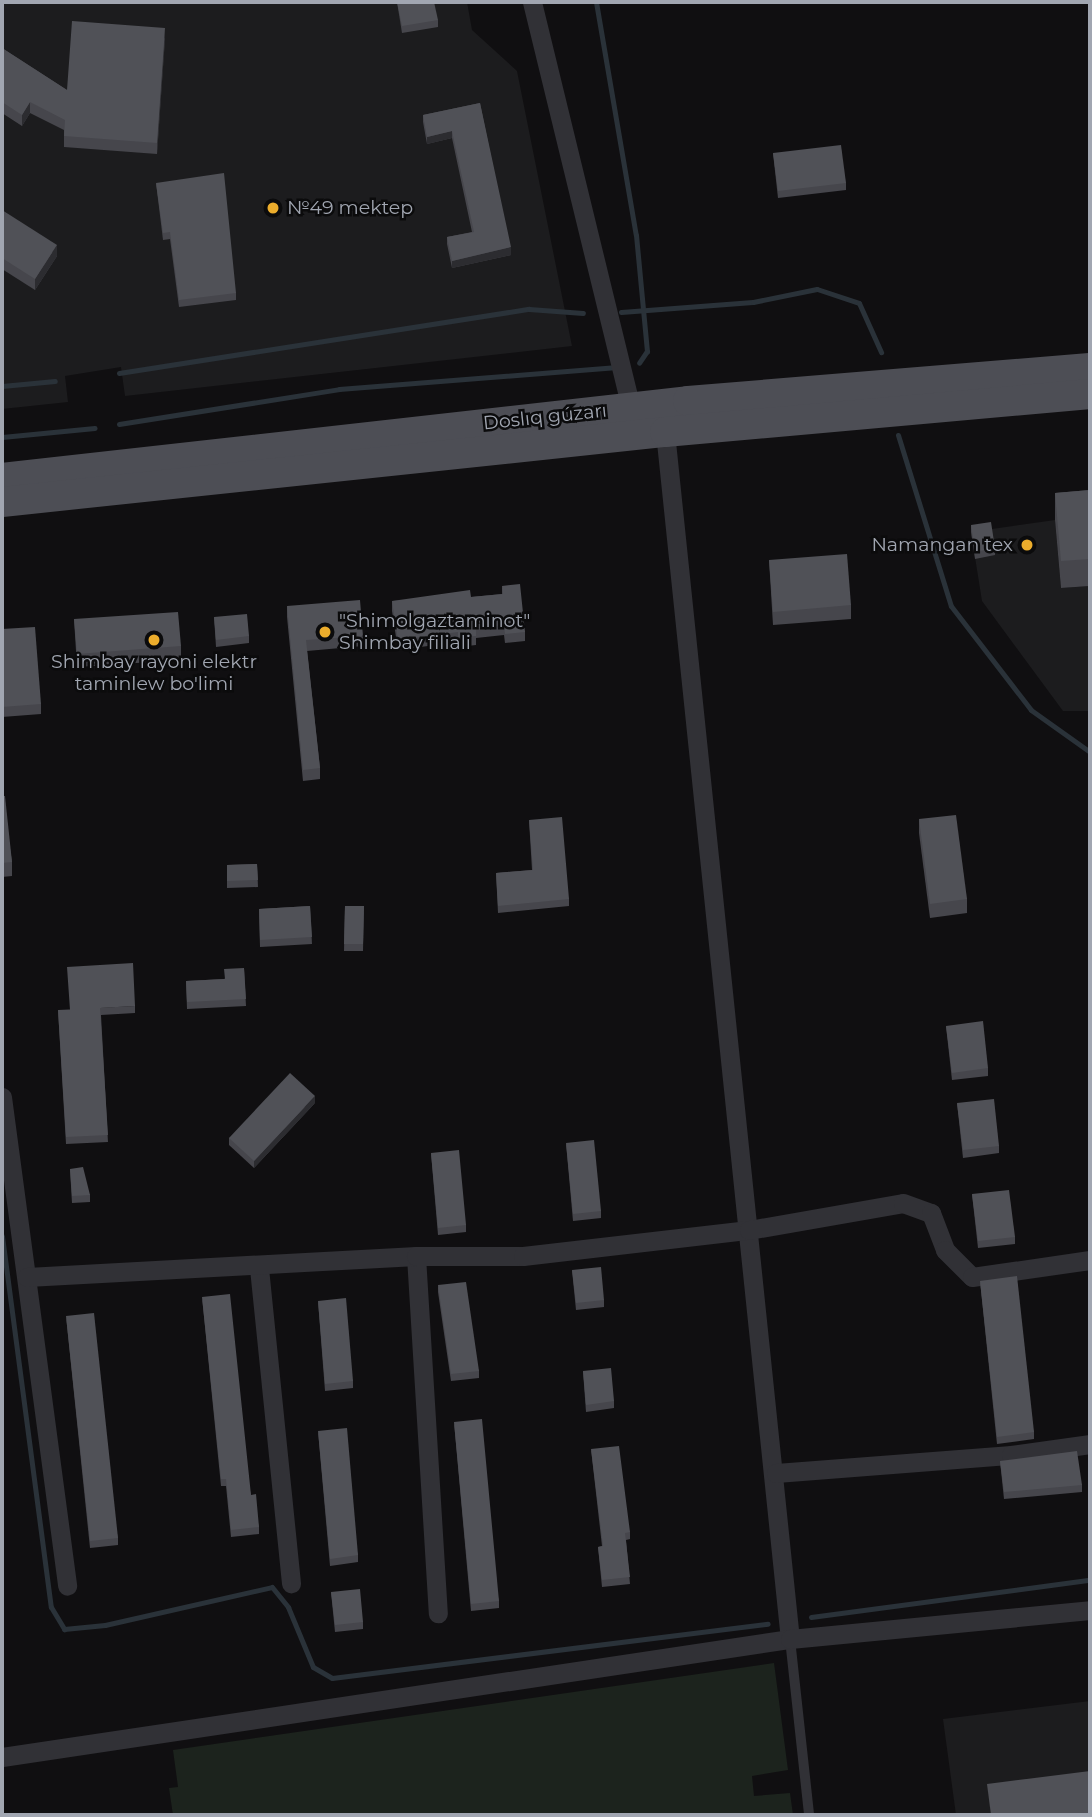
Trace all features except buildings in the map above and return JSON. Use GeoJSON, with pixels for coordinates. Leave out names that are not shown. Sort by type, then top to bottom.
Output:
{"type":"FeatureCollection","features":[{"type":"Feature","properties":{"kind":"main road","name":"Doslıq gúzarı"},"geometry":{"type":"LineString","coordinates":[[2,478],[631,408],[1090,368]]}},
{"type":"Feature","properties":{"kind":"main road","name":"Doslıq gúzarı"},"geometry":{"type":"LineString","coordinates":[[2,502],[666,432],[1090,394]]}},
{"type":"Feature","properties":{"kind":"street"},"geometry":{"type":"LineString","coordinates":[[532,2],[631,408]]}},
{"type":"Feature","properties":{"kind":"street"},"geometry":{"type":"LineString","coordinates":[[666,432],[776,1473],[790,1639]]}},
{"type":"Feature","properties":{"kind":"street"},"geometry":{"type":"LineString","coordinates":[[2,1097],[66,1586]]}},
{"type":"Feature","properties":{"kind":"street"},"geometry":{"type":"LineString","coordinates":[[27,1277],[259,1268],[416,1256],[523,1256],[749,1230],[903,1203],[931,1213],[945,1250],[972,1277],[1090,1260]]}},
{"type":"Feature","properties":{"kind":"street"},"geometry":{"type":"LineString","coordinates":[[416,1256],[438,1613]]}},
{"type":"Feature","properties":{"kind":"street"},"geometry":{"type":"LineString","coordinates":[[259,1268],[291,1583]]}},
{"type":"Feature","properties":{"kind":"street"},"geometry":{"type":"LineString","coordinates":[[776,1473],[1011,1455],[1090,1444]]}},
{"type":"Feature","properties":{"kind":"street"},"geometry":{"type":"LineString","coordinates":[[2,1758],[790,1639],[1090,1610]]}},
{"type":"Feature","properties":{"kind":"lane"},"geometry":{"type":"LineString","coordinates":[[790,1639],[809,1815]]}},
{"type":"Feature","properties":{"kind":"shaded area","name":"№49 mektep"},"geometry":{"type":"Polygon","coordinates":[[[2,2],[467,2],[472,30],[517,71],[572,346],[125,396],[121,367],[65,376],[68,402],[2,409],[2,2]]]}},
{"type":"Feature","properties":{"kind":"shaded area"},"geometry":{"type":"Polygon","coordinates":[[[1055,520],[1061,588],[1090,586],[1090,711],[1063,711],[982,601],[971,532],[1055,520]]]}},
{"type":"Feature","properties":{"kind":"shaded area"},"geometry":{"type":"Polygon","coordinates":[[[774,1663],[788,1770],[752,1776],[754,1796],[790,1793],[793,1815],[173,1815],[169,1788],[178,1787],[173,1750],[774,1663]]]}},
{"type":"Feature","properties":{"kind":"shaded area"},"geometry":{"type":"Polygon","coordinates":[[[1090,1701],[1090,1815],[956,1815],[943,1719],[1090,1701]]]}},
{"type":"Feature","properties":{"kind":"waterway"},"geometry":{"type":"LineString","coordinates":[[596,2],[636,235],[647,351],[639,363]]}},
{"type":"Feature","properties":{"kind":"waterway"},"geometry":{"type":"LineString","coordinates":[[621,312],[753,302],[817,289],[859,303],[881,352]]}},
{"type":"Feature","properties":{"kind":"waterway"},"geometry":{"type":"LineString","coordinates":[[119,373],[529,309],[583,313]]}},
{"type":"Feature","properties":{"kind":"waterway"},"geometry":{"type":"LineString","coordinates":[[119,424],[339,389],[617,367]]}},
{"type":"Feature","properties":{"kind":"waterway"},"geometry":{"type":"LineString","coordinates":[[2,386],[55,381]]}},
{"type":"Feature","properties":{"kind":"waterway"},"geometry":{"type":"LineString","coordinates":[[2,437],[95,428]]}},
{"type":"Feature","properties":{"kind":"waterway"},"geometry":{"type":"LineString","coordinates":[[898,435],[951,606],[1031,710],[1090,752]]}},
{"type":"Feature","properties":{"kind":"waterway"},"geometry":{"type":"LineString","coordinates":[[2,1236],[51,1607],[64,1629],[105,1625],[272,1587],[288,1607],[313,1667],[332,1678],[768,1624]]}},
{"type":"Feature","properties":{"kind":"waterway"},"geometry":{"type":"LineString","coordinates":[[811,1617],[1090,1580]]}},
{"type":"Feature","properties":{"kind":"place","name":"№49 mektep"},"geometry":{"type":"Point","coordinates":[273,208]}},
{"type":"Feature","properties":{"kind":"place","name":"Namangan tex"},"geometry":{"type":"Point","coordinates":[1027,545]}},
{"type":"Feature","properties":{"kind":"place","name":"\"Shimolgaztaminot\" Shimbay filiali"},"geometry":{"type":"Point","coordinates":[325,632]}},
{"type":"Feature","properties":{"kind":"place","name":"Shimbay rayoni elektr taminlew bo'limi"},"geometry":{"type":"Point","coordinates":[154,640]}}]}
